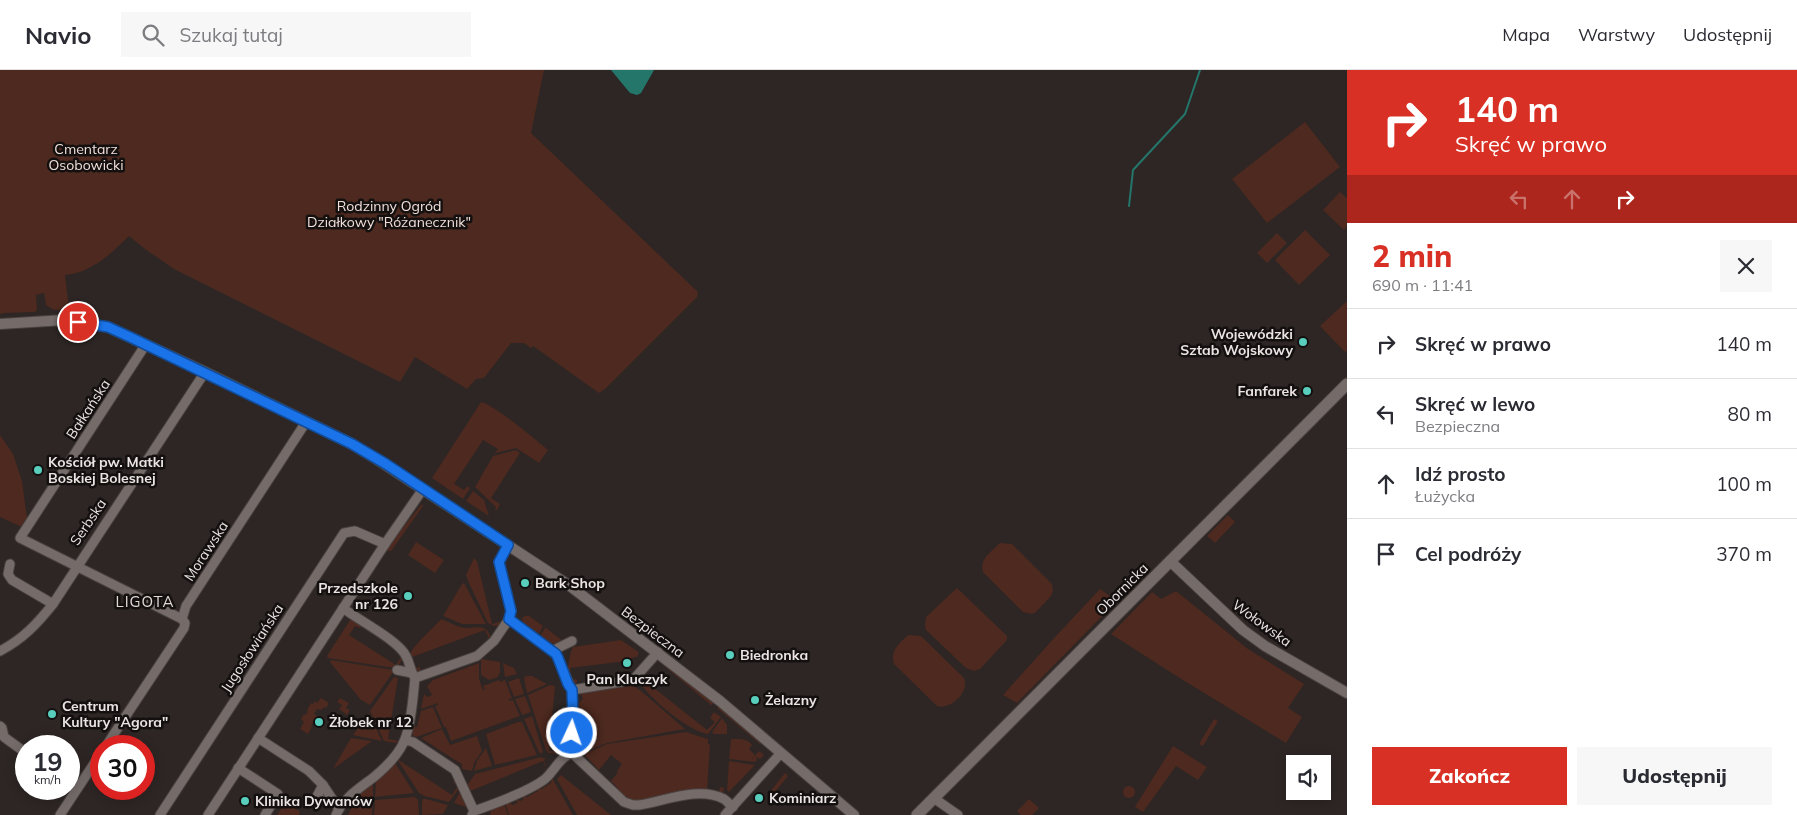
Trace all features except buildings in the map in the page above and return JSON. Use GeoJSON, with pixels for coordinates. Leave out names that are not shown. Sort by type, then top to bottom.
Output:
{"type":"FeatureCollection","features":[{"type":"Feature","properties":{"kind":"main road","name":"Obornicka"},"geometry":{"type":"LineString","coordinates":[[918,815],[1347,384]]}},
{"type":"Feature","properties":{"kind":"street","name":"Bezpieczna"},"geometry":{"type":"LineString","coordinates":[[0,324],[50,320],[108,327],[352,444],[562,581],[658,652],[727,707],[854,815]]}},
{"type":"Feature","properties":{"kind":"street","name":"Bałkańska"},"geometry":{"type":"LineString","coordinates":[[75,567],[20,538],[146,344]]}},
{"type":"Feature","properties":{"kind":"street","name":"Serbska"},"geometry":{"type":"LineString","coordinates":[[0,651],[29,632],[52,604],[205,372]]}},
{"type":"Feature","properties":{"kind":"street","name":"Morawska"},"geometry":{"type":"LineString","coordinates":[[113,735],[184,628],[182,619],[186,606],[306,422]]}},
{"type":"Feature","properties":{"kind":"street"},"geometry":{"type":"LineString","coordinates":[[208,815],[384,544],[423,489]]}},
{"type":"Feature","properties":{"kind":"street","name":"Jugosłowiańska"},"geometry":{"type":"LineString","coordinates":[[160,815],[344,532],[355,531],[384,544]]}},
{"type":"Feature","properties":{"kind":"street"},"geometry":{"type":"LineString","coordinates":[[397,670],[414,675],[477,656],[494,640],[509,619],[511,611],[499,562],[508,545]]}},
{"type":"Feature","properties":{"kind":"street","name":"Wołowska"},"geometry":{"type":"LineString","coordinates":[[1170,561],[1243,630],[1266,646],[1347,693]]}},
{"type":"Feature","properties":{"kind":"street"},"geometry":{"type":"LineString","coordinates":[[10,564],[8,574],[12,580],[52,604]]}},
{"type":"Feature","properties":{"kind":"street"},"geometry":{"type":"LineString","coordinates":[[75,567],[182,619]]}},
{"type":"Feature","properties":{"kind":"street"},"geometry":{"type":"LineString","coordinates":[[337,812],[348,798],[382,770],[405,740],[414,675],[406,655],[396,645],[343,608]]}},
{"type":"Feature","properties":{"kind":"street"},"geometry":{"type":"LineString","coordinates":[[509,619],[552,651],[558,658],[572,690],[573,719],[570,744],[572,753],[624,802],[639,805],[690,795],[706,795],[724,799],[733,807]]}},
{"type":"Feature","properties":{"kind":"street"},"geometry":{"type":"LineString","coordinates":[[552,651],[572,641]]}},
{"type":"Feature","properties":{"kind":"street"},"geometry":{"type":"LineString","coordinates":[[572,690],[633,680],[658,652]]}},
{"type":"Feature","properties":{"kind":"street"},"geometry":{"type":"LineString","coordinates":[[0,726],[4,738],[15,746]]}},
{"type":"Feature","properties":{"kind":"street"},"geometry":{"type":"LineString","coordinates":[[258,738],[309,772],[323,785],[332,799],[337,812]]}},
{"type":"Feature","properties":{"kind":"street"},"geometry":{"type":"LineString","coordinates":[[405,740],[413,742],[455,770],[473,813],[539,783],[552,772],[564,756],[572,753]]}},
{"type":"Feature","properties":{"kind":"street"},"geometry":{"type":"LineString","coordinates":[[725,815],[781,753]]}},
{"type":"Feature","properties":{"kind":"street"},"geometry":{"type":"LineString","coordinates":[[238,768],[278,794],[264,815]]}},
{"type":"Feature","properties":{"kind":"street"},"geometry":{"type":"LineString","coordinates":[[60,815],[90,770]]}},
{"type":"Feature","properties":{"kind":"street"},"geometry":{"type":"LineString","coordinates":[[935,799],[958,815]]}},
{"type":"Feature","properties":{"kind":"green space","name":"Rodzinny Ogród Działkowy \"Różanecznik\""},"geometry":{"type":"Polygon","coordinates":[[[0,70],[544,70],[531,133],[698,292],[697,297],[599,393],[533,346],[531,348],[524,343],[511,343],[484,378],[476,379],[467,389],[415,357],[400,382],[174,269],[129,236],[108,256],[92,267],[65,275],[69,309],[54,310],[46,305],[44,293],[36,295],[37,310],[35,312],[0,314],[0,70]]]}},
{"type":"Feature","properties":{"kind":"green space"},"geometry":{"type":"Polygon","coordinates":[[[1305,122],[1340,167],[1267,223],[1232,179],[1305,122]]]}},
{"type":"Feature","properties":{"kind":"green space"},"geometry":{"type":"Polygon","coordinates":[[[1340,192],[1347,198],[1347,226],[1344,230],[1323,210],[1340,192]]]}},
{"type":"Feature","properties":{"kind":"green space"},"geometry":{"type":"Polygon","coordinates":[[[1305,230],[1330,255],[1299,285],[1275,260],[1305,230]]]}},
{"type":"Feature","properties":{"kind":"green space"},"geometry":{"type":"Polygon","coordinates":[[[1277,233],[1287,243],[1267,263],[1257,253],[1277,233]]]}},
{"type":"Feature","properties":{"kind":"green space"},"geometry":{"type":"Polygon","coordinates":[[[1347,301],[1347,350],[1345,352],[1320,326],[1347,301]]]}},
{"type":"Feature","properties":{"kind":"green space"},"geometry":{"type":"Polygon","coordinates":[[[481,402],[504,415],[548,450],[539,463],[516,448],[495,453],[498,449],[483,440],[454,484],[464,490],[467,486],[470,488],[463,499],[432,478],[481,402]]]}},
{"type":"Feature","properties":{"kind":"green space"},"geometry":{"type":"Polygon","coordinates":[[[0,435],[13,454],[22,481],[27,518],[22,527],[0,517],[0,435]]]}},
{"type":"Feature","properties":{"kind":"green space"},"geometry":{"type":"Polygon","coordinates":[[[516,450],[520,453],[491,498],[500,504],[497,510],[495,510],[496,507],[475,487],[493,456],[516,450]]]}},
{"type":"Feature","properties":{"kind":"green space"},"geometry":{"type":"Polygon","coordinates":[[[473,491],[484,500],[489,516],[466,501],[473,491]]]}},
{"type":"Feature","properties":{"kind":"green space"},"geometry":{"type":"Polygon","coordinates":[[[422,504],[423,506],[391,551],[384,551],[422,504]]]}},
{"type":"Feature","properties":{"kind":"green space"},"geometry":{"type":"Polygon","coordinates":[[[1228,515],[1235,522],[1215,543],[1207,536],[1228,515]]]}},
{"type":"Feature","properties":{"kind":"green space"},"geometry":{"type":"Polygon","coordinates":[[[416,542],[444,560],[435,573],[408,555],[416,542]]]}},
{"type":"Feature","properties":{"kind":"green space"},"geometry":{"type":"Polygon","coordinates":[[[1000,543],[1012,544],[1052,584],[1053,591],[1051,596],[1032,614],[1023,612],[983,572],[984,559],[1000,543]]]}},
{"type":"Feature","properties":{"kind":"green space"},"geometry":{"type":"Polygon","coordinates":[[[474,558],[477,561],[492,624],[503,621],[500,625],[494,626],[488,623],[468,581],[466,575],[474,558]]]}},
{"type":"Feature","properties":{"kind":"green space"},"geometry":{"type":"Polygon","coordinates":[[[464,583],[486,624],[462,624],[443,616],[464,583]]]}},
{"type":"Feature","properties":{"kind":"green space"},"geometry":{"type":"Polygon","coordinates":[[[957,588],[1007,636],[1007,640],[980,669],[974,671],[966,668],[926,630],[926,617],[957,588]]]}},
{"type":"Feature","properties":{"kind":"green space"},"geometry":{"type":"Polygon","coordinates":[[[1100,589],[1117,601],[1017,703],[1003,695],[1055,637],[1100,589]]]}},
{"type":"Feature","properties":{"kind":"green space"},"geometry":{"type":"Polygon","coordinates":[[[1176,591],[1248,649],[1304,684],[1288,708],[1302,717],[1286,743],[1111,634],[1152,592],[1161,599],[1176,591]]]}},
{"type":"Feature","properties":{"kind":"green space"},"geometry":{"type":"Polygon","coordinates":[[[529,616],[543,626],[539,634],[523,623],[522,618],[529,616]]]}},
{"type":"Feature","properties":{"kind":"green space"},"geometry":{"type":"Polygon","coordinates":[[[352,617],[362,624],[360,628],[355,626],[349,635],[396,665],[402,656],[403,658],[398,666],[394,668],[328,658],[327,656],[352,617]]]}},
{"type":"Feature","properties":{"kind":"green space"},"geometry":{"type":"Polygon","coordinates":[[[441,619],[460,627],[486,629],[491,638],[490,641],[485,630],[412,657],[416,668],[420,667],[420,671],[415,671],[410,659],[411,651],[441,619]]]}},
{"type":"Feature","properties":{"kind":"green space"},"geometry":{"type":"Polygon","coordinates":[[[545,628],[563,641],[554,644],[540,636],[545,628]]]}},
{"type":"Feature","properties":{"kind":"green space"},"geometry":{"type":"Polygon","coordinates":[[[908,635],[921,636],[964,678],[965,683],[962,694],[953,703],[942,707],[937,706],[894,664],[894,651],[908,635]]]}},
{"type":"Feature","properties":{"kind":"green space"},"geometry":{"type":"Polygon","coordinates":[[[621,640],[639,653],[637,657],[626,659],[626,661],[570,668],[571,680],[567,671],[573,647],[621,640]]]}},
{"type":"Feature","properties":{"kind":"green space"},"geometry":{"type":"Polygon","coordinates":[[[481,659],[500,662],[498,677],[489,680],[481,675],[481,659]]]}},
{"type":"Feature","properties":{"kind":"green space"},"geometry":{"type":"Polygon","coordinates":[[[659,659],[715,703],[711,705],[657,660],[659,659]]]}},
{"type":"Feature","properties":{"kind":"green space"},"geometry":{"type":"Polygon","coordinates":[[[331,660],[394,671],[370,705],[361,700],[330,662],[331,660]]]}},
{"type":"Feature","properties":{"kind":"green space"},"geometry":{"type":"Polygon","coordinates":[[[479,663],[479,679],[483,690],[485,690],[483,686],[499,680],[500,682],[505,680],[512,698],[509,701],[513,700],[520,716],[451,741],[435,706],[438,703],[421,709],[424,694],[428,697],[432,695],[427,686],[433,680],[479,663]]]}},
{"type":"Feature","properties":{"kind":"green space"},"geometry":{"type":"Polygon","coordinates":[[[503,663],[514,668],[517,674],[505,677],[503,663]]]}},
{"type":"Feature","properties":{"kind":"green space"},"geometry":{"type":"Polygon","coordinates":[[[642,675],[645,678],[644,680],[707,730],[715,722],[710,718],[714,712],[721,717],[708,734],[690,727],[668,712],[649,694],[637,678],[642,675]]]}},
{"type":"Feature","properties":{"kind":"green space"},"geometry":{"type":"Polygon","coordinates":[[[532,676],[547,684],[527,693],[524,678],[532,676]]]}},
{"type":"Feature","properties":{"kind":"green space"},"geometry":{"type":"Polygon","coordinates":[[[394,677],[398,678],[388,739],[399,741],[396,743],[384,741],[370,711],[394,677]]]}},
{"type":"Feature","properties":{"kind":"green space"},"geometry":{"type":"Polygon","coordinates":[[[519,678],[524,694],[514,697],[508,682],[519,678]]]}},
{"type":"Feature","properties":{"kind":"green space"},"geometry":{"type":"Polygon","coordinates":[[[577,679],[577,682],[573,684],[571,680],[577,679]]]}},
{"type":"Feature","properties":{"kind":"green space"},"geometry":{"type":"Polygon","coordinates":[[[629,683],[685,729],[607,743],[581,753],[577,743],[579,703],[583,699],[581,694],[629,683]]]}},
{"type":"Feature","properties":{"kind":"green space"},"geometry":{"type":"Polygon","coordinates":[[[550,685],[555,686],[549,751],[561,751],[561,747],[565,747],[561,754],[548,753],[546,750],[528,695],[550,685]]]}},
{"type":"Feature","properties":{"kind":"green space"},"geometry":{"type":"Polygon","coordinates":[[[525,696],[531,712],[522,715],[515,699],[525,696]]]}},
{"type":"Feature","properties":{"kind":"green space"},"geometry":{"type":"Polygon","coordinates":[[[321,698],[329,703],[326,708],[317,709],[314,714],[319,717],[311,725],[312,727],[308,734],[300,729],[304,722],[301,719],[304,714],[306,715],[311,703],[313,704],[315,701],[317,703],[321,698]]]}},
{"type":"Feature","properties":{"kind":"green space"},"geometry":{"type":"Polygon","coordinates":[[[340,698],[349,703],[346,708],[350,710],[347,715],[339,709],[342,705],[337,702],[340,698]]]}},
{"type":"Feature","properties":{"kind":"green space"},"geometry":{"type":"Polygon","coordinates":[[[719,706],[762,743],[760,744],[717,708],[719,706]]]}},
{"type":"Feature","properties":{"kind":"green space"},"geometry":{"type":"Polygon","coordinates":[[[433,707],[442,728],[416,737],[413,736],[412,727],[417,727],[421,711],[433,707]]]}},
{"type":"Feature","properties":{"kind":"green space"},"geometry":{"type":"Polygon","coordinates":[[[369,713],[382,741],[353,735],[369,713]]]}},
{"type":"Feature","properties":{"kind":"green space"},"geometry":{"type":"Polygon","coordinates":[[[532,716],[543,752],[540,754],[524,719],[532,716]]]}},
{"type":"Feature","properties":{"kind":"green space"},"geometry":{"type":"Polygon","coordinates":[[[722,718],[727,725],[727,734],[714,734],[712,732],[722,718]]]}},
{"type":"Feature","properties":{"kind":"green space"},"geometry":{"type":"Polygon","coordinates":[[[1214,719],[1218,721],[1203,746],[1199,744],[1214,719]]]}},
{"type":"Feature","properties":{"kind":"green space"},"geometry":{"type":"Polygon","coordinates":[[[522,722],[537,755],[495,765],[486,734],[522,722]]]}},
{"type":"Feature","properties":{"kind":"green space"},"geometry":{"type":"Polygon","coordinates":[[[442,729],[450,745],[477,736],[482,751],[474,763],[472,771],[462,769],[462,764],[421,738],[442,729]]]}},
{"type":"Feature","properties":{"kind":"green space"},"geometry":{"type":"Polygon","coordinates":[[[686,732],[708,739],[708,744],[710,745],[707,791],[719,792],[720,787],[724,788],[723,795],[631,802],[615,792],[618,788],[611,781],[622,764],[611,755],[599,770],[584,754],[607,744],[686,732]]]}},
{"type":"Feature","properties":{"kind":"green space"},"geometry":{"type":"Polygon","coordinates":[[[351,738],[372,741],[333,769],[351,738]]]}},
{"type":"Feature","properties":{"kind":"green space"},"geometry":{"type":"Polygon","coordinates":[[[731,739],[748,741],[752,745],[749,749],[755,755],[752,759],[759,751],[764,755],[760,759],[756,757],[757,760],[755,762],[729,759],[731,739]]]}},
{"type":"Feature","properties":{"kind":"green space"},"geometry":{"type":"Polygon","coordinates":[[[1173,746],[1207,767],[1198,780],[1176,766],[1143,812],[1135,807],[1173,746]]]}},
{"type":"Feature","properties":{"kind":"green space"},"geometry":{"type":"Polygon","coordinates":[[[486,748],[492,766],[474,771],[477,761],[486,748]]]}},
{"type":"Feature","properties":{"kind":"green space"},"geometry":{"type":"Polygon","coordinates":[[[541,757],[546,759],[544,760],[546,768],[549,771],[543,777],[543,773],[547,771],[543,761],[468,792],[466,787],[475,774],[541,757]]]}},
{"type":"Feature","properties":{"kind":"green space"},"geometry":{"type":"Polygon","coordinates":[[[397,759],[452,795],[458,786],[453,782],[456,779],[461,786],[449,802],[424,796],[419,793],[397,759]]]}},
{"type":"Feature","properties":{"kind":"green space"},"geometry":{"type":"Polygon","coordinates":[[[729,761],[755,765],[729,792],[727,790],[729,761]]]}},
{"type":"Feature","properties":{"kind":"green space"},"geometry":{"type":"Polygon","coordinates":[[[395,763],[414,793],[375,797],[376,780],[395,763]]]}},
{"type":"Feature","properties":{"kind":"green space"},"geometry":{"type":"Polygon","coordinates":[[[785,773],[788,776],[775,792],[769,793],[785,773]]]}},
{"type":"Feature","properties":{"kind":"green space"},"geometry":{"type":"Polygon","coordinates":[[[561,775],[611,815],[577,815],[557,779],[561,775]]]}},
{"type":"Feature","properties":{"kind":"green space"},"geometry":{"type":"Polygon","coordinates":[[[551,776],[573,815],[509,815],[505,803],[508,802],[513,805],[518,802],[514,798],[520,801],[524,799],[520,795],[522,794],[527,797],[538,791],[534,788],[538,786],[542,789],[544,788],[539,785],[546,787],[543,783],[549,785],[552,781],[549,778],[551,776]]]}},
{"type":"Feature","properties":{"kind":"green space"},"geometry":{"type":"Polygon","coordinates":[[[373,782],[373,797],[354,798],[373,782]]]}},
{"type":"Feature","properties":{"kind":"green space"},"geometry":{"type":"Polygon","coordinates":[[[1131,786],[1134,787],[1134,797],[1127,798],[1124,797],[1123,790],[1124,787],[1131,786]]]}},
{"type":"Feature","properties":{"kind":"green space"},"geometry":{"type":"Polygon","coordinates":[[[461,790],[464,795],[462,797],[464,801],[466,800],[469,808],[454,803],[461,790]]]}},
{"type":"Feature","properties":{"kind":"green space"},"geometry":{"type":"Polygon","coordinates":[[[415,797],[418,800],[419,815],[374,815],[375,800],[415,797]]]}},
{"type":"Feature","properties":{"kind":"green space"},"geometry":{"type":"Polygon","coordinates":[[[423,799],[448,805],[443,814],[422,815],[423,799]]]}},
{"type":"Feature","properties":{"kind":"green space"},"geometry":{"type":"Polygon","coordinates":[[[1029,799],[1039,808],[1032,815],[1021,815],[1017,811],[1029,799]]]}},
{"type":"Feature","properties":{"kind":"green space"},"geometry":{"type":"Polygon","coordinates":[[[373,800],[372,815],[348,815],[354,801],[373,800]]]}},
{"type":"Feature","properties":{"kind":"green space"},"geometry":{"type":"Polygon","coordinates":[[[284,804],[300,811],[299,815],[277,815],[284,804]]]}},
{"type":"Feature","properties":{"kind":"green space"},"geometry":{"type":"Polygon","coordinates":[[[504,804],[508,815],[490,815],[491,810],[504,804]]]}},
{"type":"Feature","properties":{"kind":"water"},"geometry":{"type":"Polygon","coordinates":[[[611,70],[654,70],[641,93],[637,95],[630,93],[611,70]]]}},
{"type":"Feature","properties":{"kind":"waterway"},"geometry":{"type":"LineString","coordinates":[[1129,206],[1133,170],[1185,114],[1200,70]]}},
{"type":"Feature","properties":{"kind":"place","name":"Wojewódzki Sztab Wojskowy"},"geometry":{"type":"Point","coordinates":[1303,342]}},
{"type":"Feature","properties":{"kind":"place","name":"Fanfarek"},"geometry":{"type":"Point","coordinates":[1307,391]}},
{"type":"Feature","properties":{"kind":"place","name":"Kościół pw. Matki Boskiej Bolesnej"},"geometry":{"type":"Point","coordinates":[38,470]}},
{"type":"Feature","properties":{"kind":"place","name":"Bark Shop"},"geometry":{"type":"Point","coordinates":[525,583]}},
{"type":"Feature","properties":{"kind":"place","name":"Przedszkole nr 126"},"geometry":{"type":"Point","coordinates":[408,596]}},
{"type":"Feature","properties":{"kind":"place","name":"Biedronka"},"geometry":{"type":"Point","coordinates":[730,655]}},
{"type":"Feature","properties":{"kind":"place","name":"Pan Kluczyk"},"geometry":{"type":"Point","coordinates":[627,663]}},
{"type":"Feature","properties":{"kind":"place","name":"Żelazny"},"geometry":{"type":"Point","coordinates":[755,700]}},
{"type":"Feature","properties":{"kind":"place","name":"Centrum Kultury \"Agora\""},"geometry":{"type":"Point","coordinates":[52,714]}},
{"type":"Feature","properties":{"kind":"place","name":"Żłobek nr 12"},"geometry":{"type":"Point","coordinates":[319,722]}},
{"type":"Feature","properties":{"kind":"place","name":"Kominiarz"},"geometry":{"type":"Point","coordinates":[759,798]}},
{"type":"Feature","properties":{"kind":"place","name":"Klinika Dywanów"},"geometry":{"type":"Point","coordinates":[245,801]}},
{"type":"Feature","properties":{"kind":"district","name":"LIGOTA"},"geometry":{"type":"Point","coordinates":[145,601]}},
{"type":"Feature","properties":{"kind":"route"},"geometry":{"type":"LineString","coordinates":[[78,322],[108,327],[352,444],[386,464],[508,545],[499,562],[511,611],[509,619],[556,654],[572,690],[572,733]]}},
{"type":"Feature","properties":{"kind":"park label","name":"Cmentarz Osobowicki"},"geometry":{"type":"Point","coordinates":[86,158]}}]}
